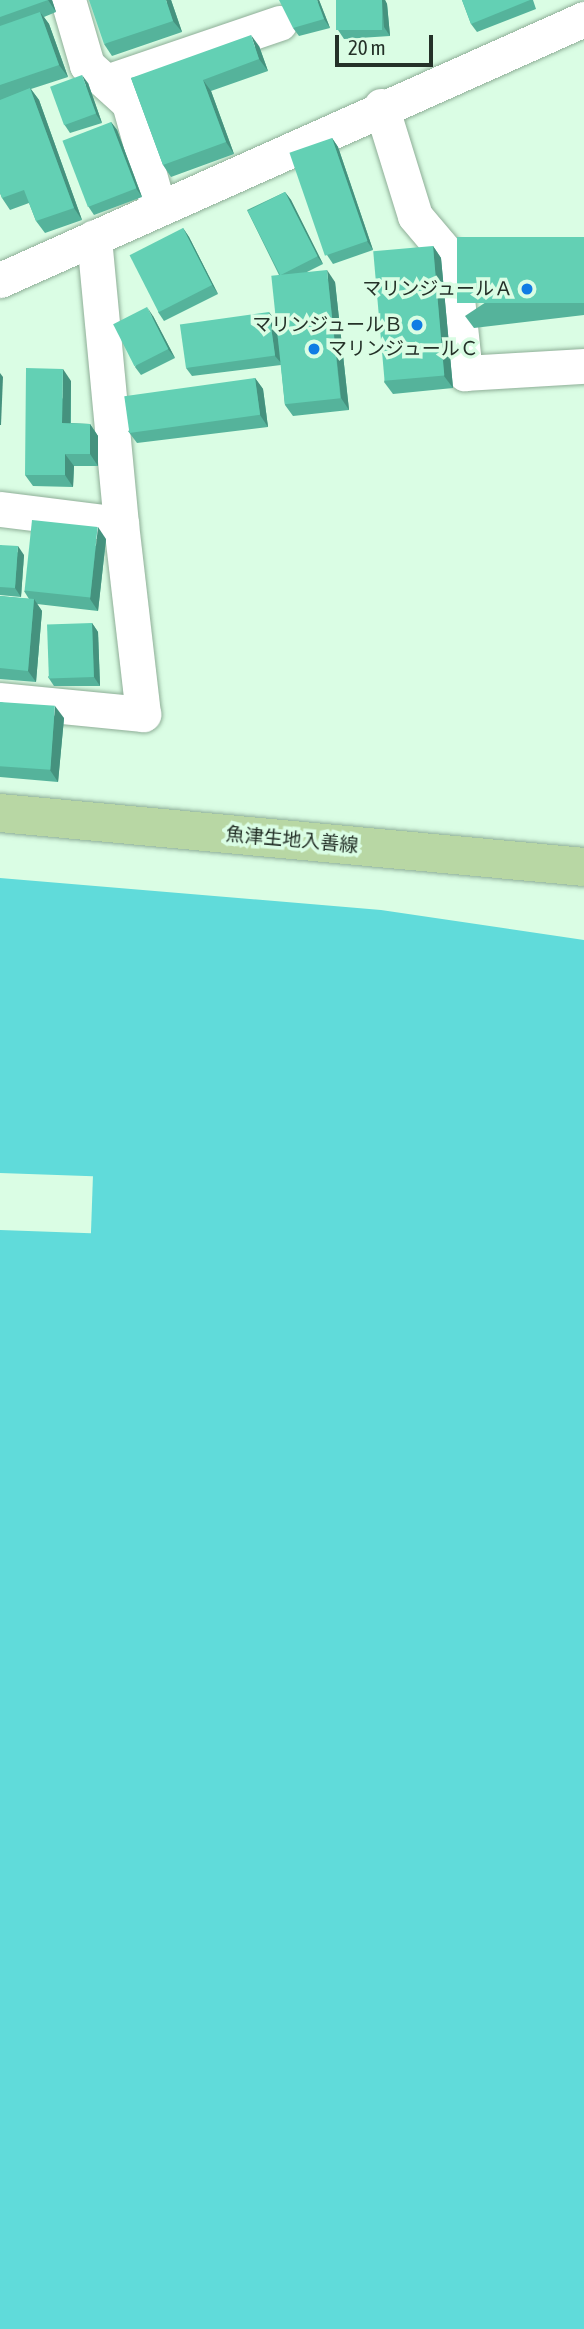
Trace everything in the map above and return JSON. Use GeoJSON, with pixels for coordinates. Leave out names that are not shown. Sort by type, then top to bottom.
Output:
{"type":"FeatureCollection","features":[{"type":"Feature","properties":{"kind":"main road","name":"魚津生地入善線"},"geometry":{"type":"LineString","coordinates":[[0,813],[584,867]]}},
{"type":"Feature","properties":{"kind":"street"},"geometry":{"type":"LineString","coordinates":[[68,0],[87,65],[109,81],[129,103],[158,206]]}},
{"type":"Feature","properties":{"kind":"street"},"geometry":{"type":"LineString","coordinates":[[0,280],[158,206],[584,19]]}},
{"type":"Feature","properties":{"kind":"street"},"geometry":{"type":"LineString","coordinates":[[109,81],[279,23]]}},
{"type":"Feature","properties":{"kind":"street"},"geometry":{"type":"LineString","coordinates":[[382,106],[415,216],[453,261],[465,373],[584,366]]}},
{"type":"Feature","properties":{"kind":"street"},"geometry":{"type":"LineString","coordinates":[[0,700],[143,714],[121,524],[94,237]]}},
{"type":"Feature","properties":{"kind":"street"},"geometry":{"type":"LineString","coordinates":[[0,509],[121,524]]}},
{"type":"Feature","properties":{"kind":"water"},"geometry":{"type":"Polygon","coordinates":[[[0,878],[381,910],[584,940],[584,2329],[0,2329],[0,878]]]}},
{"type":"Feature","properties":{"kind":"pier"},"geometry":{"type":"Polygon","coordinates":[[[0,1173],[93,1176],[91,1233],[0,1230],[0,1173]]]}},
{"type":"Feature","properties":{"kind":"building"},"geometry":{"type":"Polygon","coordinates":[[[0,0],[48,0],[0,17],[0,0]]]}},
{"type":"Feature","properties":{"kind":"building"},"geometry":{"type":"Polygon","coordinates":[[[89,0],[166,0],[173,21],[104,44],[89,0]]]}},
{"type":"Feature","properties":{"kind":"building"},"geometry":{"type":"Polygon","coordinates":[[[279,0],[317,0],[324,19],[293,28],[279,0]]]}},
{"type":"Feature","properties":{"kind":"building"},"geometry":{"type":"Polygon","coordinates":[[[336,0],[382,0],[382,30],[336,30],[336,0]]]}},
{"type":"Feature","properties":{"kind":"building"},"geometry":{"type":"Polygon","coordinates":[[[462,0],[530,0],[471,24],[462,0]]]}},
{"type":"Feature","properties":{"kind":"building"},"geometry":{"type":"Polygon","coordinates":[[[40,12],[59,65],[0,85],[0,26],[40,12]]]}},
{"type":"Feature","properties":{"kind":"building"},"geometry":{"type":"Polygon","coordinates":[[[251,35],[259,59],[203,80],[226,142],[163,165],[131,78],[251,35]]]}},
{"type":"Feature","properties":{"kind":"building"},"geometry":{"type":"Polygon","coordinates":[[[82,75],[96,114],[64,125],[50,87],[82,75]]]}},
{"type":"Feature","properties":{"kind":"building"},"geometry":{"type":"Polygon","coordinates":[[[30,88],[74,208],[36,221],[24,190],[2,198],[0,193],[0,100],[30,88]]]}},
{"type":"Feature","properties":{"kind":"building"},"geometry":{"type":"Polygon","coordinates":[[[111,122],[136,188],[88,207],[62,141],[111,122]]]}},
{"type":"Feature","properties":{"kind":"building"},"geometry":{"type":"Polygon","coordinates":[[[332,138],[367,241],[325,256],[289,153],[332,138]]]}},
{"type":"Feature","properties":{"kind":"building"},"geometry":{"type":"Polygon","coordinates":[[[285,192],[318,256],[280,275],[248,211],[285,192]]]}},
{"type":"Feature","properties":{"kind":"building"},"geometry":{"type":"Polygon","coordinates":[[[183,228],[212,285],[159,312],[130,255],[183,228]]]}},
{"type":"Feature","properties":{"kind":"building","name":"マリンジュールＡ"},"geometry":{"type":"Polygon","coordinates":[[[457,237],[584,237],[584,303],[457,303],[457,237]]]}},
{"type":"Feature","properties":{"kind":"building","name":"マリンジュールＢ"},"geometry":{"type":"Polygon","coordinates":[[[433,246],[444,376],[385,381],[373,251],[433,246]]]}},
{"type":"Feature","properties":{"kind":"building","name":"マリンジュールＣ"},"geometry":{"type":"Polygon","coordinates":[[[327,270],[340,398],[285,404],[271,276],[327,270]]]}},
{"type":"Feature","properties":{"kind":"building"},"geometry":{"type":"Polygon","coordinates":[[[147,307],[168,349],[134,366],[113,324],[147,307]]]}},
{"type":"Feature","properties":{"kind":"building"},"geometry":{"type":"Polygon","coordinates":[[[269,312],[275,356],[186,368],[180,325],[269,312]]]}},
{"type":"Feature","properties":{"kind":"building"},"geometry":{"type":"Polygon","coordinates":[[[26,368],[63,369],[62,423],[90,424],[90,454],[65,454],[65,475],[25,475],[26,368]]]}},
{"type":"Feature","properties":{"kind":"building"},"geometry":{"type":"Polygon","coordinates":[[[255,378],[260,415],[129,433],[124,396],[255,378]]]}},
{"type":"Feature","properties":{"kind":"building"},"geometry":{"type":"Polygon","coordinates":[[[32,520],[98,527],[90,598],[25,591],[32,520]]]}},
{"type":"Feature","properties":{"kind":"building"},"geometry":{"type":"Polygon","coordinates":[[[0,545],[18,546],[15,588],[0,587],[0,545]]]}},
{"type":"Feature","properties":{"kind":"building"},"geometry":{"type":"Polygon","coordinates":[[[0,596],[34,599],[28,671],[0,668],[0,596]]]}},
{"type":"Feature","properties":{"kind":"building"},"geometry":{"type":"Polygon","coordinates":[[[92,623],[94,677],[49,679],[47,625],[92,623]]]}},
{"type":"Feature","properties":{"kind":"building"},"geometry":{"type":"Polygon","coordinates":[[[0,702],[55,706],[50,770],[0,766],[0,702]]]}},
{"type":"Feature","properties":{"kind":"place","name":"マリンジュールＡ"},"geometry":{"type":"Point","coordinates":[527,289]}},
{"type":"Feature","properties":{"kind":"place","name":"マリンジュールＢ"},"geometry":{"type":"Point","coordinates":[417,325]}},
{"type":"Feature","properties":{"kind":"place","name":"マリンジュールＣ"},"geometry":{"type":"Point","coordinates":[314,349]}}]}
